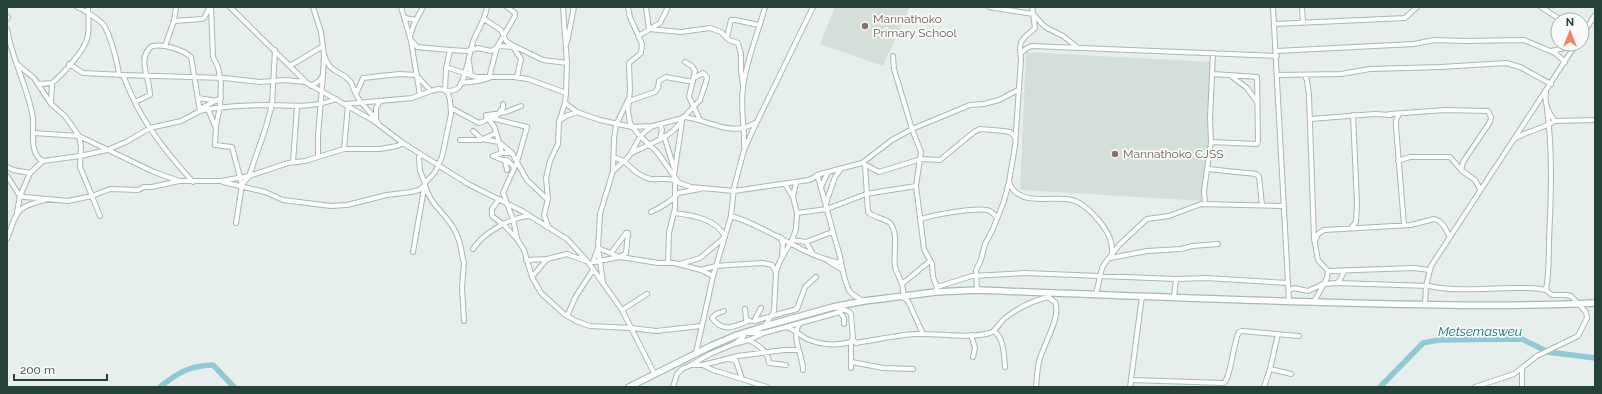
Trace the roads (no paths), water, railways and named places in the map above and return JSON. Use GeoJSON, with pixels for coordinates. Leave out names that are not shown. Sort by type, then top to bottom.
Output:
{"type":"FeatureCollection","features":[{"type":"Feature","properties":{"kind":"street"},"geometry":{"type":"LineString","coordinates":[[77,7],[99,21],[105,27],[121,75],[135,102],[163,147],[193,182]]}},
{"type":"Feature","properties":{"kind":"street"},"geometry":{"type":"LineString","coordinates":[[51,104],[52,83],[86,44],[88,35],[88,7]]}},
{"type":"Feature","properties":{"kind":"street"},"geometry":{"type":"LineString","coordinates":[[165,46],[174,20],[176,7]]}},
{"type":"Feature","properties":{"kind":"street"},"geometry":{"type":"LineString","coordinates":[[174,20],[202,19],[211,7]]}},
{"type":"Feature","properties":{"kind":"street"},"geometry":{"type":"LineString","coordinates":[[211,7],[213,57],[218,67],[220,80],[220,108],[216,126],[215,145],[232,147],[242,186]]}},
{"type":"Feature","properties":{"kind":"street"},"geometry":{"type":"LineString","coordinates":[[230,7],[311,86],[379,124],[402,143],[468,184],[507,203],[548,226],[567,239],[589,262],[593,270],[622,310],[649,360],[654,373]]}},
{"type":"Feature","properties":{"kind":"street"},"geometry":{"type":"LineString","coordinates":[[314,7],[314,12],[321,32],[324,55],[330,68],[343,75],[350,81],[356,95],[379,124]]}},
{"type":"Feature","properties":{"kind":"street"},"geometry":{"type":"LineString","coordinates":[[401,7],[411,39],[420,96]]}},
{"type":"Feature","properties":{"kind":"street"},"geometry":{"type":"LineString","coordinates":[[411,39],[416,20],[423,7]]}},
{"type":"Feature","properties":{"kind":"street"},"geometry":{"type":"LineString","coordinates":[[346,105],[412,98],[438,89],[457,90],[469,62],[474,39],[484,19],[487,7]]}},
{"type":"Feature","properties":{"kind":"street"},"geometry":{"type":"LineString","coordinates":[[489,78],[497,48],[515,15],[507,7]]}},
{"type":"Feature","properties":{"kind":"street"},"geometry":{"type":"LineString","coordinates":[[548,226],[544,215],[548,199],[546,178],[550,161],[558,144],[558,122],[565,102],[566,93],[567,63],[563,7]]}},
{"type":"Feature","properties":{"kind":"street"},"geometry":{"type":"LineString","coordinates":[[566,45],[574,7]]}},
{"type":"Feature","properties":{"kind":"street"},"geometry":{"type":"LineString","coordinates":[[630,7],[633,22],[642,44],[641,53],[629,63],[630,90],[628,100],[628,117],[632,126],[657,152],[674,175],[676,181],[674,213],[669,233],[668,263]]}},
{"type":"Feature","properties":{"kind":"street"},"geometry":{"type":"LineString","coordinates":[[646,7],[649,29]]}},
{"type":"Feature","properties":{"kind":"street"},"geometry":{"type":"LineString","coordinates":[[640,36],[660,23],[668,7]]}},
{"type":"Feature","properties":{"kind":"street"},"geometry":{"type":"LineString","coordinates":[[743,85],[765,7]]}},
{"type":"Feature","properties":{"kind":"street"},"geometry":{"type":"LineString","coordinates":[[696,353],[713,276],[731,216],[734,191],[744,150],[813,7]]}},
{"type":"Feature","properties":{"kind":"street"},"geometry":{"type":"LineString","coordinates":[[990,7],[1033,14],[1045,27],[1063,36],[1077,48]]}},
{"type":"Feature","properties":{"kind":"street"},"geometry":{"type":"LineString","coordinates":[[977,290],[976,270],[981,260],[985,244],[997,218],[1009,182],[1016,137],[1018,90],[1022,59],[1020,46],[1024,37],[1035,28],[1032,7]]}},
{"type":"Feature","properties":{"kind":"street"},"geometry":{"type":"LineString","coordinates":[[1273,7],[1277,56],[1289,302]]}},
{"type":"Feature","properties":{"kind":"street"},"geometry":{"type":"LineString","coordinates":[[1302,7],[1303,23]]}},
{"type":"Feature","properties":{"kind":"street"},"geometry":{"type":"LineString","coordinates":[[1274,24],[1405,18],[1417,7]]}},
{"type":"Feature","properties":{"kind":"street"},"geometry":{"type":"LineString","coordinates":[[1541,7],[1550,13]]}},
{"type":"Feature","properties":{"kind":"street"},"geometry":{"type":"LineString","coordinates":[[405,18],[416,20]]}},
{"type":"Feature","properties":{"kind":"street"},"geometry":{"type":"LineString","coordinates":[[484,19],[501,30],[506,41],[513,46],[548,61],[567,63]]}},
{"type":"Feature","properties":{"kind":"street"},"geometry":{"type":"LineString","coordinates":[[727,37],[731,20],[759,25]]}},
{"type":"Feature","properties":{"kind":"street"},"geometry":{"type":"LineString","coordinates":[[649,29],[681,32],[710,28],[721,32],[739,44],[743,85],[742,107],[744,150]]}},
{"type":"Feature","properties":{"kind":"street"},"geometry":{"type":"LineString","coordinates":[[7,29],[29,99],[34,133],[34,151],[38,159],[43,161],[80,156],[107,150],[126,142],[150,128],[181,121],[219,100]]}},
{"type":"Feature","properties":{"kind":"street"},"geometry":{"type":"LineString","coordinates":[[411,39],[417,47],[460,51],[478,48],[491,51],[503,46],[513,46]]}},
{"type":"Feature","properties":{"kind":"street"},"geometry":{"type":"LineString","coordinates":[[1276,51],[1414,44],[1434,40],[1464,41],[1512,39],[1526,40],[1550,51]]}},
{"type":"Feature","properties":{"kind":"street"},"geometry":{"type":"LineString","coordinates":[[135,102],[150,95],[144,63],[146,52],[152,46],[165,46],[190,56],[200,110]]}},
{"type":"Feature","properties":{"kind":"street"},"geometry":{"type":"LineString","coordinates":[[290,66],[322,46]]}},
{"type":"Feature","properties":{"kind":"street"},"geometry":{"type":"LineString","coordinates":[[513,46],[521,59],[517,77]]}},
{"type":"Feature","properties":{"kind":"street"},"geometry":{"type":"LineString","coordinates":[[1020,53],[1032,46],[1277,56]]}},
{"type":"Feature","properties":{"kind":"street"},"geometry":{"type":"LineString","coordinates":[[236,223],[242,186],[248,176],[264,133],[272,105],[275,50]]}},
{"type":"Feature","properties":{"kind":"street"},"geometry":{"type":"LineString","coordinates":[[221,181],[265,192],[288,201],[331,206],[347,205],[388,195],[419,190],[439,165],[442,156],[451,114],[451,108],[445,90],[446,67],[450,50]]}},
{"type":"Feature","properties":{"kind":"street"},"geometry":{"type":"LineString","coordinates":[[1552,52],[1565,62]]}},
{"type":"Feature","properties":{"kind":"street"},"geometry":{"type":"LineString","coordinates":[[1425,305],[1426,286],[1430,270],[1450,236],[1571,52]]}},
{"type":"Feature","properties":{"kind":"street"},"geometry":{"type":"LineString","coordinates":[[1205,204],[1204,191],[1211,142],[1210,118],[1213,53]]}},
{"type":"Feature","properties":{"kind":"street"},"geometry":{"type":"LineString","coordinates":[[521,59],[529,54]]}},
{"type":"Feature","properties":{"kind":"street"},"geometry":{"type":"LineString","coordinates":[[318,156],[324,55]]}},
{"type":"Feature","properties":{"kind":"street"},"geometry":{"type":"LineString","coordinates":[[893,56],[894,69],[912,129],[921,152],[916,186],[924,249],[932,267],[936,290]]}},
{"type":"Feature","properties":{"kind":"street"},"geometry":{"type":"LineString","coordinates":[[469,62],[471,76]]}},
{"type":"Feature","properties":{"kind":"street"},"geometry":{"type":"LineString","coordinates":[[686,62],[692,66],[695,71],[689,96],[700,120]]}},
{"type":"Feature","properties":{"kind":"street"},"geometry":{"type":"LineString","coordinates":[[1278,75],[1341,74],[1370,69],[1506,63],[1520,68],[1551,84]]}},
{"type":"Feature","properties":{"kind":"street"},"geometry":{"type":"LineString","coordinates":[[17,64],[38,84],[51,104],[65,116],[79,136],[81,146],[80,167],[100,216]]}},
{"type":"Feature","properties":{"kind":"street"},"geometry":{"type":"LineString","coordinates":[[69,64],[83,73],[195,77],[220,80],[227,78],[260,82],[285,80],[306,82]]}},
{"type":"Feature","properties":{"kind":"street"},"geometry":{"type":"LineString","coordinates":[[446,67],[471,76],[489,78],[517,77],[533,80],[566,93]]}},
{"type":"Feature","properties":{"kind":"street"},"geometry":{"type":"LineString","coordinates":[[613,171],[632,153],[643,147],[650,146],[679,125],[683,118],[700,100],[707,79],[703,73],[694,80],[666,77],[659,81],[658,88],[655,92],[628,100]]}},
{"type":"Feature","properties":{"kind":"street"},"geometry":{"type":"LineString","coordinates":[[356,95],[363,78],[399,74],[418,76],[431,91]]}},
{"type":"Feature","properties":{"kind":"street"},"geometry":{"type":"LineString","coordinates":[[1211,142],[1257,144],[1258,141],[1257,77],[1213,74]]}},
{"type":"Feature","properties":{"kind":"street"},"geometry":{"type":"LineString","coordinates":[[311,86],[319,81],[323,75]]}},
{"type":"Feature","properties":{"kind":"street"},"geometry":{"type":"LineString","coordinates":[[1230,75],[1247,88],[1258,104]]}},
{"type":"Feature","properties":{"kind":"street"},"geometry":{"type":"LineString","coordinates":[[1305,75],[1309,88],[1312,226],[1318,260],[1328,271],[1414,268],[1430,270]]}},
{"type":"Feature","properties":{"kind":"street"},"geometry":{"type":"LineString","coordinates":[[461,83],[489,78]]}},
{"type":"Feature","properties":{"kind":"street"},"geometry":{"type":"LineString","coordinates":[[38,84],[52,83]]}},
{"type":"Feature","properties":{"kind":"street"},"geometry":{"type":"LineString","coordinates":[[1546,290],[1549,270],[1551,156],[1549,125],[1545,99],[1547,89]]}},
{"type":"Feature","properties":{"kind":"street"},"geometry":{"type":"LineString","coordinates":[[613,157],[624,161],[643,177],[652,179],[668,178],[685,186],[734,191],[796,183],[809,180],[817,175],[863,164],[892,140],[912,129],[970,105],[984,104],[999,100],[1018,90]]}},
{"type":"Feature","properties":{"kind":"street"},"geometry":{"type":"LineString","coordinates":[[198,98],[219,100]]}},
{"type":"Feature","properties":{"kind":"street"},"geometry":{"type":"LineString","coordinates":[[200,110],[272,105],[297,107],[321,105],[336,99]]}},
{"type":"Feature","properties":{"kind":"street"},"geometry":{"type":"LineString","coordinates":[[603,283],[598,248],[600,214],[613,171],[616,123],[628,100]]}},
{"type":"Feature","properties":{"kind":"street"},"geometry":{"type":"LineString","coordinates":[[376,108],[380,101]]}},
{"type":"Feature","properties":{"kind":"street"},"geometry":{"type":"LineString","coordinates":[[374,102],[376,108],[376,119]]}},
{"type":"Feature","properties":{"kind":"street"},"geometry":{"type":"LineString","coordinates":[[565,102],[577,112],[595,119],[632,126],[653,126],[683,118],[700,120],[714,127],[744,129],[756,123]]}},
{"type":"Feature","properties":{"kind":"street"},"geometry":{"type":"LineString","coordinates":[[495,130],[494,119],[503,108],[503,104]]}},
{"type":"Feature","properties":{"kind":"street"},"geometry":{"type":"LineString","coordinates":[[344,149],[346,105]]}},
{"type":"Feature","properties":{"kind":"street"},"geometry":{"type":"LineString","coordinates":[[451,108],[479,123],[485,121],[488,116],[521,106]]}},
{"type":"Feature","properties":{"kind":"street"},"geometry":{"type":"LineString","coordinates":[[293,162],[297,107]]}},
{"type":"Feature","properties":{"kind":"street"},"geometry":{"type":"LineString","coordinates":[[208,109],[216,126]]}},
{"type":"Feature","properties":{"kind":"street"},"geometry":{"type":"LineString","coordinates":[[1547,109],[1555,121]]}},
{"type":"Feature","properties":{"kind":"street"},"geometry":{"type":"LineString","coordinates":[[1310,119],[1452,110],[1488,110],[1491,116],[1490,122],[1463,162],[1462,170]]}},
{"type":"Feature","properties":{"kind":"street"},"geometry":{"type":"LineString","coordinates":[[558,122],[566,116],[577,112]]}},
{"type":"Feature","properties":{"kind":"street"},"geometry":{"type":"LineString","coordinates":[[1390,114],[1396,120]]}},
{"type":"Feature","properties":{"kind":"street"},"geometry":{"type":"LineString","coordinates":[[1399,114],[1396,120],[1404,225]]}},
{"type":"Feature","properties":{"kind":"street"},"geometry":{"type":"LineString","coordinates":[[488,116],[494,119],[527,127],[517,162],[503,190],[503,195],[513,219],[517,238]]}},
{"type":"Feature","properties":{"kind":"street"},"geometry":{"type":"LineString","coordinates":[[488,116],[495,130],[502,153]]}},
{"type":"Feature","properties":{"kind":"street"},"geometry":{"type":"LineString","coordinates":[[1353,116],[1357,171],[1357,218],[1359,224],[1366,228]]}},
{"type":"Feature","properties":{"kind":"street"},"geometry":{"type":"LineString","coordinates":[[674,175],[683,118]]}},
{"type":"Feature","properties":{"kind":"street"},"geometry":{"type":"LineString","coordinates":[[1513,140],[1555,121],[1595,120]]}},
{"type":"Feature","properties":{"kind":"street"},"geometry":{"type":"LineString","coordinates":[[660,124],[662,138],[675,170]]}},
{"type":"Feature","properties":{"kind":"street"},"geometry":{"type":"LineString","coordinates":[[632,153],[640,136],[653,126]]}},
{"type":"Feature","properties":{"kind":"street"},"geometry":{"type":"LineString","coordinates":[[482,139],[495,130]]}},
{"type":"Feature","properties":{"kind":"street"},"geometry":{"type":"LineString","coordinates":[[863,164],[879,172],[921,159],[943,159],[974,132],[980,130],[1008,132],[1016,137]]}},
{"type":"Feature","properties":{"kind":"street"},"geometry":{"type":"LineString","coordinates":[[473,131],[482,139]]}},
{"type":"Feature","properties":{"kind":"street"},"geometry":{"type":"LineString","coordinates":[[34,133],[79,136],[154,172],[179,181],[193,182],[221,181],[239,178],[344,149],[380,149],[397,146],[402,143]]}},
{"type":"Feature","properties":{"kind":"street"},"geometry":{"type":"LineString","coordinates":[[460,140],[482,139],[499,142],[512,153],[527,180],[548,199]]}},
{"type":"Feature","properties":{"kind":"street"},"geometry":{"type":"LineString","coordinates":[[512,153],[502,153],[493,156],[508,160],[514,167]]}},
{"type":"Feature","properties":{"kind":"street"},"geometry":{"type":"LineString","coordinates":[[1398,153],[1408,157]]}},
{"type":"Feature","properties":{"kind":"street"},"geometry":{"type":"LineString","coordinates":[[421,155],[419,157],[420,166],[425,184],[432,200],[453,227],[460,243],[464,262],[462,288],[464,321]]}},
{"type":"Feature","properties":{"kind":"street"},"geometry":{"type":"LineString","coordinates":[[1398,161],[1408,157],[1448,156],[1453,158],[1462,170],[1475,180],[1480,190]]}},
{"type":"Feature","properties":{"kind":"street"},"geometry":{"type":"LineString","coordinates":[[504,160],[507,170]]}},
{"type":"Feature","properties":{"kind":"street"},"geometry":{"type":"LineString","coordinates":[[7,239],[17,212],[20,196],[30,173],[43,161]]}},
{"type":"Feature","properties":{"kind":"street"},"geometry":{"type":"LineString","coordinates":[[863,164],[868,212],[875,217],[888,222],[892,226],[896,244],[895,266],[902,284],[902,296]]}},
{"type":"Feature","properties":{"kind":"street"},"geometry":{"type":"LineString","coordinates":[[7,167],[13,170],[30,173]]}},
{"type":"Feature","properties":{"kind":"street"},"geometry":{"type":"LineString","coordinates":[[826,203],[835,177],[841,169]]}},
{"type":"Feature","properties":{"kind":"street"},"geometry":{"type":"LineString","coordinates":[[1208,169],[1256,174],[1259,177],[1262,205]]}},
{"type":"Feature","properties":{"kind":"street"},"geometry":{"type":"LineString","coordinates":[[821,188],[828,172]]}},
{"type":"Feature","properties":{"kind":"street"},"geometry":{"type":"LineString","coordinates":[[817,175],[850,292],[864,300]]}},
{"type":"Feature","properties":{"kind":"street"},"geometry":{"type":"LineString","coordinates":[[7,176],[20,196],[68,201],[92,196],[110,189],[138,190],[144,187],[152,187],[179,181]]}},
{"type":"Feature","properties":{"kind":"street"},"geometry":{"type":"LineString","coordinates":[[1009,182],[1014,192],[1018,195],[1028,198],[1072,200],[1084,207],[1096,218],[1109,234],[1112,243],[1111,256]]}},
{"type":"Feature","properties":{"kind":"street"},"geometry":{"type":"LineString","coordinates":[[764,326],[773,315],[776,272],[796,229],[797,213],[794,197],[796,183]]}},
{"type":"Feature","properties":{"kind":"street"},"geometry":{"type":"LineString","coordinates":[[413,252],[425,184]]}},
{"type":"Feature","properties":{"kind":"street"},"geometry":{"type":"LineString","coordinates":[[785,184],[794,197]]}},
{"type":"Feature","properties":{"kind":"street"},"geometry":{"type":"LineString","coordinates":[[797,213],[827,209],[866,194],[916,186]]}},
{"type":"Feature","properties":{"kind":"street"},"geometry":{"type":"LineString","coordinates":[[651,212],[660,208],[670,199],[676,197],[678,193],[702,188]]}},
{"type":"Feature","properties":{"kind":"street"},"geometry":{"type":"LineString","coordinates":[[17,212],[31,203],[49,198]]}},
{"type":"Feature","properties":{"kind":"street"},"geometry":{"type":"LineString","coordinates":[[499,199],[492,209],[492,216],[517,238],[524,250],[532,277],[544,296],[567,316],[581,324],[590,326],[656,331],[701,326]]}},
{"type":"Feature","properties":{"kind":"street"},"geometry":{"type":"LineString","coordinates":[[1096,294],[1105,263],[1119,245],[1144,220],[1169,216],[1198,205],[1205,204],[1284,206]]}},
{"type":"Feature","properties":{"kind":"street"},"geometry":{"type":"LineString","coordinates":[[829,218],[835,206]]}},
{"type":"Feature","properties":{"kind":"street"},"geometry":{"type":"LineString","coordinates":[[921,219],[929,216],[955,212],[983,210],[990,211],[997,218]]}},
{"type":"Feature","properties":{"kind":"street"},"geometry":{"type":"LineString","coordinates":[[674,213],[728,227]]}},
{"type":"Feature","properties":{"kind":"street"},"geometry":{"type":"LineString","coordinates":[[473,249],[480,241],[495,229],[518,217],[530,216]]}},
{"type":"Feature","properties":{"kind":"street"},"geometry":{"type":"LineString","coordinates":[[731,216],[791,241],[843,270]]}},
{"type":"Feature","properties":{"kind":"street"},"geometry":{"type":"LineString","coordinates":[[1351,228],[1357,218]]}},
{"type":"Feature","properties":{"kind":"street"},"geometry":{"type":"LineString","coordinates":[[1312,226],[1324,230],[1366,228],[1404,225],[1434,219],[1439,221],[1444,226],[1450,236]]}},
{"type":"Feature","properties":{"kind":"street"},"geometry":{"type":"LineString","coordinates":[[716,225],[725,237]]}},
{"type":"Feature","properties":{"kind":"street"},"geometry":{"type":"LineString","coordinates":[[1315,241],[1318,234],[1324,230]]}},
{"type":"Feature","properties":{"kind":"street"},"geometry":{"type":"LineString","coordinates":[[791,241],[806,242],[832,232]]}},
{"type":"Feature","properties":{"kind":"street"},"geometry":{"type":"LineString","coordinates":[[526,260],[547,259],[567,254],[589,262],[620,257],[626,254],[628,234],[626,233],[611,253]]}},
{"type":"Feature","properties":{"kind":"street"},"geometry":{"type":"LineString","coordinates":[[679,264],[700,258],[725,237]]}},
{"type":"Feature","properties":{"kind":"street"},"geometry":{"type":"LineString","coordinates":[[780,237],[783,244],[782,257]]}},
{"type":"Feature","properties":{"kind":"street"},"geometry":{"type":"LineString","coordinates":[[806,242],[814,255]]}},
{"type":"Feature","properties":{"kind":"street"},"geometry":{"type":"LineString","coordinates":[[1111,256],[1218,244]]}},
{"type":"Feature","properties":{"kind":"street"},"geometry":{"type":"LineString","coordinates":[[598,248],[620,257],[658,263],[679,264],[701,270],[713,276]]}},
{"type":"Feature","properties":{"kind":"street"},"geometry":{"type":"LineString","coordinates":[[594,262],[598,248]]}},
{"type":"Feature","properties":{"kind":"street"},"geometry":{"type":"LineString","coordinates":[[532,277],[547,259]]}},
{"type":"Feature","properties":{"kind":"street"},"geometry":{"type":"LineString","coordinates":[[826,260],[841,263]]}},
{"type":"Feature","properties":{"kind":"street"},"geometry":{"type":"LineString","coordinates":[[902,284],[930,261]]}},
{"type":"Feature","properties":{"kind":"street"},"geometry":{"type":"LineString","coordinates":[[701,270],[716,266],[763,263],[772,264],[776,272]]}},
{"type":"Feature","properties":{"kind":"street"},"geometry":{"type":"LineString","coordinates":[[567,316],[576,296],[593,270]]}},
{"type":"Feature","properties":{"kind":"street"},"geometry":{"type":"LineString","coordinates":[[1314,302],[1327,278],[1328,271]]}},
{"type":"Feature","properties":{"kind":"street"},"geometry":{"type":"LineString","coordinates":[[1337,283],[1344,271]]}},
{"type":"Feature","properties":{"kind":"street"},"geometry":{"type":"LineString","coordinates":[[936,290],[970,277],[1025,273],[1176,279],[1206,278],[1288,283]]}},
{"type":"Feature","properties":{"kind":"street"},"geometry":{"type":"LineString","coordinates":[[724,311],[716,314],[712,318],[717,324],[726,328],[735,327],[748,321],[754,321],[798,309],[805,287],[816,277]]}},
{"type":"Feature","properties":{"kind":"street"},"geometry":{"type":"LineString","coordinates":[[1174,297],[1176,279]]}},
{"type":"Feature","properties":{"kind":"street"},"geometry":{"type":"LineString","coordinates":[[1288,290],[1294,288],[1311,290],[1323,284],[1337,283],[1426,286],[1440,288],[1533,288],[1546,290],[1552,295],[1571,296],[1586,312],[1587,316],[1579,335],[1537,356],[1522,369],[1507,378],[1475,387]]}},
{"type":"Feature","properties":{"kind":"street"},"geometry":{"type":"LineString","coordinates":[[629,387],[696,353],[745,332],[833,307],[864,300],[902,296],[936,290],[977,290],[1289,302],[1425,305],[1595,303]]}},
{"type":"Feature","properties":{"kind":"street"},"geometry":{"type":"LineString","coordinates":[[1036,387],[1039,360],[1056,313],[1056,303],[1042,292]]}},
{"type":"Feature","properties":{"kind":"street"},"geometry":{"type":"LineString","coordinates":[[622,310],[647,294]]}},
{"type":"Feature","properties":{"kind":"street"},"geometry":{"type":"LineString","coordinates":[[902,296],[909,303],[923,334]]}},
{"type":"Feature","properties":{"kind":"street"},"geometry":{"type":"LineString","coordinates":[[1130,387],[1142,296]]}},
{"type":"Feature","properties":{"kind":"street"},"geometry":{"type":"LineString","coordinates":[[852,340],[856,343],[909,335],[971,335],[989,333],[994,331],[1001,322],[1010,315],[1039,299],[1049,297]]}},
{"type":"Feature","properties":{"kind":"street"},"geometry":{"type":"LineString","coordinates":[[833,307],[840,311],[844,318],[844,324]]}},
{"type":"Feature","properties":{"kind":"street"},"geometry":{"type":"LineString","coordinates":[[754,321],[761,308]]}},
{"type":"Feature","properties":{"kind":"street"},"geometry":{"type":"LineString","coordinates":[[745,309],[746,319],[748,321]]}},
{"type":"Feature","properties":{"kind":"street"},"geometry":{"type":"LineString","coordinates":[[673,387],[677,374],[682,369],[710,354],[764,333],[840,311],[851,314],[851,368]]}},
{"type":"Feature","properties":{"kind":"street"},"geometry":{"type":"LineString","coordinates":[[800,322],[796,342],[803,370]]}},
{"type":"Feature","properties":{"kind":"street"},"geometry":{"type":"LineString","coordinates":[[783,327],[793,328],[807,339],[819,343],[841,345],[852,340]]}},
{"type":"Feature","properties":{"kind":"street"},"geometry":{"type":"LineString","coordinates":[[994,331],[998,334],[1002,341],[1005,367]]}},
{"type":"Feature","properties":{"kind":"street"},"geometry":{"type":"LineString","coordinates":[[745,332],[764,333]]}},
{"type":"Feature","properties":{"kind":"street"},"geometry":{"type":"LineString","coordinates":[[734,344],[743,337],[745,332]]}},
{"type":"Feature","properties":{"kind":"street"},"geometry":{"type":"LineString","coordinates":[[1131,380],[1190,385],[1224,383],[1226,382],[1239,332],[1299,336]]}},
{"type":"Feature","properties":{"kind":"street"},"geometry":{"type":"LineString","coordinates":[[1264,387],[1270,369],[1278,334]]}},
{"type":"Feature","properties":{"kind":"street"},"geometry":{"type":"LineString","coordinates":[[971,335],[975,348],[973,357]]}},
{"type":"Feature","properties":{"kind":"street"},"geometry":{"type":"LineString","coordinates":[[749,340],[766,352],[769,363],[786,365]]}},
{"type":"Feature","properties":{"kind":"street"},"geometry":{"type":"LineString","coordinates":[[691,365],[703,365],[738,356],[766,352],[799,350]]}},
{"type":"Feature","properties":{"kind":"street"},"geometry":{"type":"LineString","coordinates":[[727,359],[736,361],[742,379]]}},
{"type":"Feature","properties":{"kind":"street"},"geometry":{"type":"LineString","coordinates":[[852,362],[883,368],[913,369]]}},
{"type":"Feature","properties":{"kind":"street"},"geometry":{"type":"LineString","coordinates":[[703,365],[713,370],[767,387]]}},
{"type":"Feature","properties":{"kind":"street"},"geometry":{"type":"LineString","coordinates":[[1270,369],[1290,374]]}},
{"type":"Feature","properties":{"kind":"street"},"geometry":{"type":"LineString","coordinates":[[1522,369],[1522,387]]}},
{"type":"Feature","properties":{"kind":"street"},"geometry":{"type":"LineString","coordinates":[[1154,387],[1155,381]]}},
{"type":"Feature","properties":{"kind":"waterway","name":"Metsemasweu"},"geometry":{"type":"LineString","coordinates":[[1380,387],[1423,343],[1438,340],[1522,339],[1548,352],[1595,358]]}},
{"type":"Feature","properties":{"kind":"waterway","name":"Metsemasweu"},"geometry":{"type":"LineString","coordinates":[[160,387],[173,377],[191,368],[213,365],[234,387]]}},
{"type":"Feature","properties":{"kind":"place","name":"Mannathoko Primary School"},"geometry":{"type":"Point","coordinates":[865,26]}},
{"type":"Feature","properties":{"kind":"place","name":"Mannathoko CJSS"},"geometry":{"type":"Point","coordinates":[1115,154]}}]}
